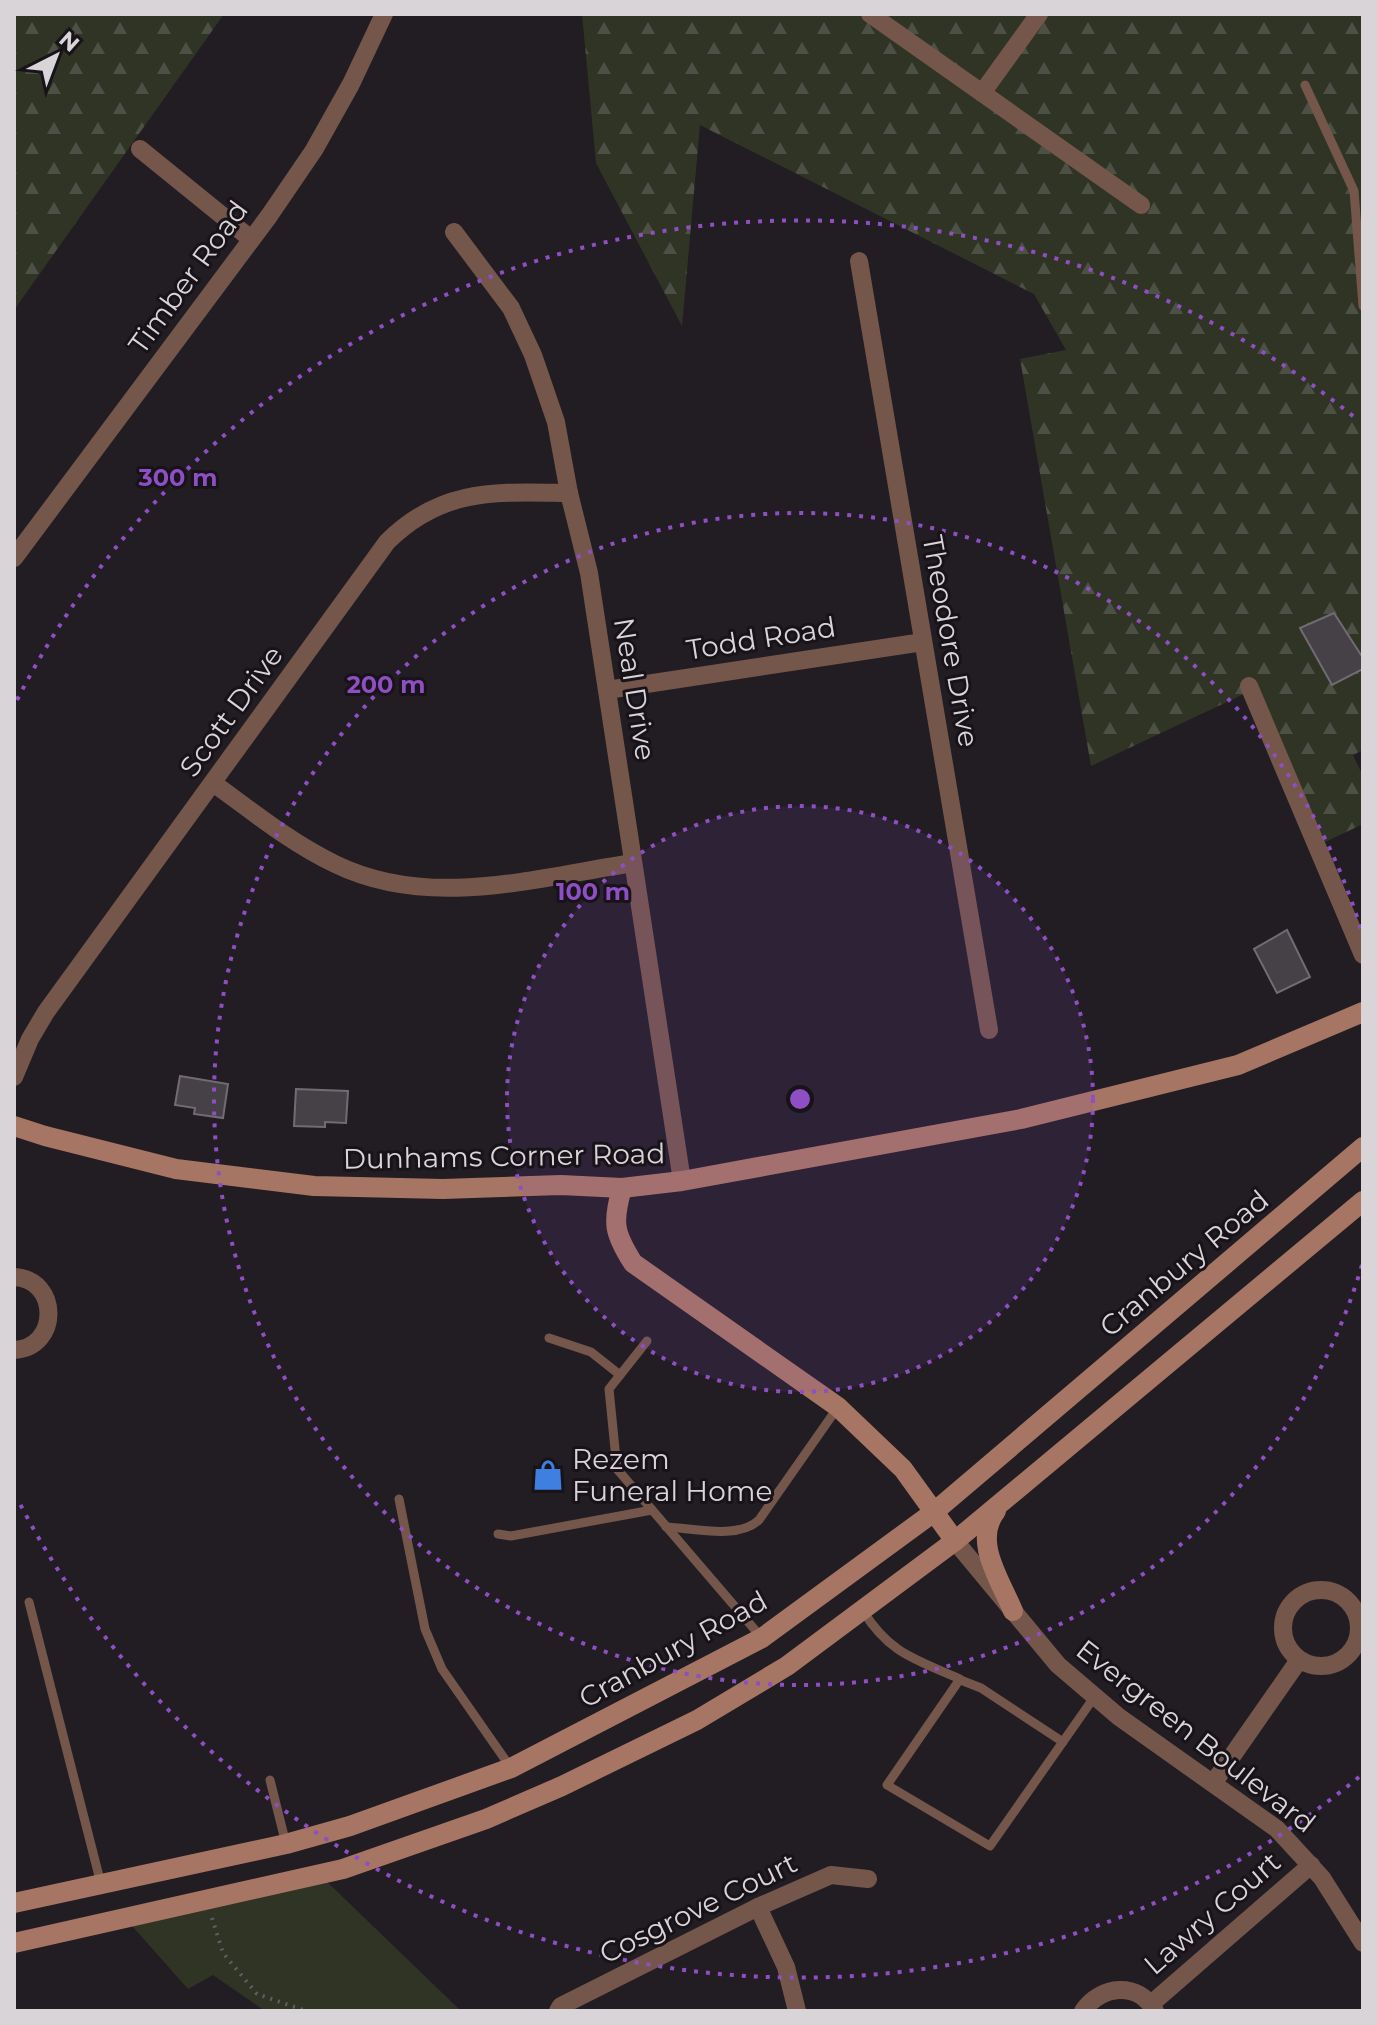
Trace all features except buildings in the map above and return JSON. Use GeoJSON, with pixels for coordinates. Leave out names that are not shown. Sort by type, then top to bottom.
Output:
{"type":"FeatureCollection","features":[{"type":"Feature","properties":{"kind":"main road","name":"Dunhams Corner Road"},"geometry":{"type":"LineString","coordinates":[[14,1126],[176,1169],[314,1186],[443,1189],[561,1185],[622,1188],[682,1181],[1021,1119],[1238,1065],[1363,1012]]}},
{"type":"Feature","properties":{"kind":"main road","name":"Cranbury Road"},"geometry":{"type":"LineString","coordinates":[[14,1903],[286,1844],[350,1826],[511,1768],[762,1638],[934,1512],[1363,1147]]}},
{"type":"Feature","properties":{"kind":"main road"},"geometry":{"type":"LineString","coordinates":[[622,1188],[615,1214],[617,1238],[633,1263],[838,1407],[903,1469],[955,1541]]}},
{"type":"Feature","properties":{"kind":"main road"},"geometry":{"type":"LineString","coordinates":[[14,1943],[343,1869],[486,1819],[697,1720],[787,1666],[955,1541],[1363,1201]]}},
{"type":"Feature","properties":{"kind":"main road"},"geometry":{"type":"LineString","coordinates":[[1002,1502],[991,1517],[985,1546],[1013,1611]]}},
{"type":"Feature","properties":{"kind":"street","name":"Timber Road"},"geometry":{"type":"LineString","coordinates":[[14,558],[314,150],[351,84],[384,14]]}},
{"type":"Feature","properties":{"kind":"street"},"geometry":{"type":"LineString","coordinates":[[870,14],[1141,205]]}},
{"type":"Feature","properties":{"kind":"street"},"geometry":{"type":"LineString","coordinates":[[982,93],[1039,14]]}},
{"type":"Feature","properties":{"kind":"street"},"geometry":{"type":"LineString","coordinates":[[140,149],[251,239]]}},
{"type":"Feature","properties":{"kind":"street","name":"Neal Drive"},"geometry":{"type":"LineString","coordinates":[[454,232],[511,308],[533,355],[556,422],[569,493],[589,573],[682,1181]]}},
{"type":"Feature","properties":{"kind":"street","name":"Theodore Drive"},"geometry":{"type":"LineString","coordinates":[[859,261],[989,1030]]}},
{"type":"Feature","properties":{"kind":"street","name":"Scott Drive"},"geometry":{"type":"LineString","coordinates":[[14,1077],[30,1039],[46,1012],[377,555],[398,531],[424,512],[469,495],[496,492],[569,493]]}},
{"type":"Feature","properties":{"kind":"street","name":"Todd Road"},"geometry":{"type":"LineString","coordinates":[[607,690],[923,642]]}},
{"type":"Feature","properties":{"kind":"street"},"geometry":{"type":"LineString","coordinates":[[1249,686],[1363,955]]}},
{"type":"Feature","properties":{"kind":"street"},"geometry":{"type":"LineString","coordinates":[[213,783],[312,852],[360,875],[412,887],[465,888],[633,863]]}},
{"type":"Feature","properties":{"kind":"street"},"geometry":{"type":"LineString","coordinates":[[14,1277],[41,1289],[48,1302],[50,1318],[41,1338],[32,1346],[14,1350]]}},
{"type":"Feature","properties":{"kind":"street","name":"Evergreen Boulevard"},"geometry":{"type":"LineString","coordinates":[[955,1541],[1058,1665],[1119,1717],[1277,1829],[1311,1865],[1363,1943]]}},
{"type":"Feature","properties":{"kind":"street"},"geometry":{"type":"LineString","coordinates":[[1324,1590],[1347,1599],[1355,1610],[1360,1635],[1348,1657],[1324,1667],[1311,1666],[1299,1660],[1284,1640],[1282,1628],[1291,1604],[1312,1591],[1324,1590]]}},
{"type":"Feature","properties":{"kind":"street"},"geometry":{"type":"LineString","coordinates":[[1214,1782],[1299,1660]]}},
{"type":"Feature","properties":{"kind":"street","name":"Lawry Court"},"geometry":{"type":"LineString","coordinates":[[1083,2011],[1092,1999],[1116,1989],[1129,1991],[1153,2008],[1311,1865]]}},
{"type":"Feature","properties":{"kind":"street","name":"Cosgrove Court"},"geometry":{"type":"LineString","coordinates":[[558,2011],[561,2006],[758,1907],[831,1875],[868,1879]]}},
{"type":"Feature","properties":{"kind":"street"},"geometry":{"type":"LineString","coordinates":[[758,1907],[786,1967],[797,2011]]}},
{"type":"Feature","properties":{"kind":"lane"},"geometry":{"type":"LineString","coordinates":[[1305,85],[1354,191],[1363,306]]}},
{"type":"Feature","properties":{"kind":"lane"},"geometry":{"type":"LineString","coordinates":[[549,1338],[591,1352],[620,1375]]}},
{"type":"Feature","properties":{"kind":"lane"},"geometry":{"type":"LineString","coordinates":[[647,1341],[609,1389],[617,1469],[762,1638]]}},
{"type":"Feature","properties":{"kind":"lane"},"geometry":{"type":"LineString","coordinates":[[666,1527],[739,1531],[751,1527],[838,1407]]}},
{"type":"Feature","properties":{"kind":"lane"},"geometry":{"type":"LineString","coordinates":[[399,1499],[425,1629],[442,1669],[511,1768]]}},
{"type":"Feature","properties":{"kind":"lane"},"geometry":{"type":"LineString","coordinates":[[498,1534],[511,1536],[652,1510]]}},
{"type":"Feature","properties":{"kind":"lane"},"geometry":{"type":"LineString","coordinates":[[29,1602],[101,1884]]}},
{"type":"Feature","properties":{"kind":"lane"},"geometry":{"type":"LineString","coordinates":[[862,1610],[878,1634],[893,1648],[981,1688],[1063,1742]]}},
{"type":"Feature","properties":{"kind":"lane"},"geometry":{"type":"LineString","coordinates":[[958,1679],[887,1785],[990,1846],[1095,1696]]}},
{"type":"Feature","properties":{"kind":"lane"},"geometry":{"type":"LineString","coordinates":[[270,1780],[286,1844]]}},
{"type":"Feature","properties":{"kind":"path"},"geometry":{"type":"LineString","coordinates":[[206,1901],[223,1953],[257,1994],[306,2011]]}},
{"type":"Feature","properties":{"kind":"green space"},"geometry":{"type":"Polygon","coordinates":[[[14,14],[224,14],[14,310],[14,14]]]}},
{"type":"Feature","properties":{"kind":"green space"},"geometry":{"type":"Polygon","coordinates":[[[582,14],[1363,14],[1363,750],[1353,755],[1363,776],[1363,824],[1321,844],[1246,693],[1091,766],[1020,359],[1066,350],[1034,294],[700,125],[682,326],[596,163],[582,14]]]}},
{"type":"Feature","properties":{"kind":"green space"},"geometry":{"type":"Polygon","coordinates":[[[319,1874],[461,2011],[265,2011],[213,1975],[188,1989],[125,1918],[319,1874]]]}},
{"type":"Feature","properties":{"kind":"place","name":"Rezem Funeral Home"},"geometry":{"type":"Point","coordinates":[548,1475]}}]}
